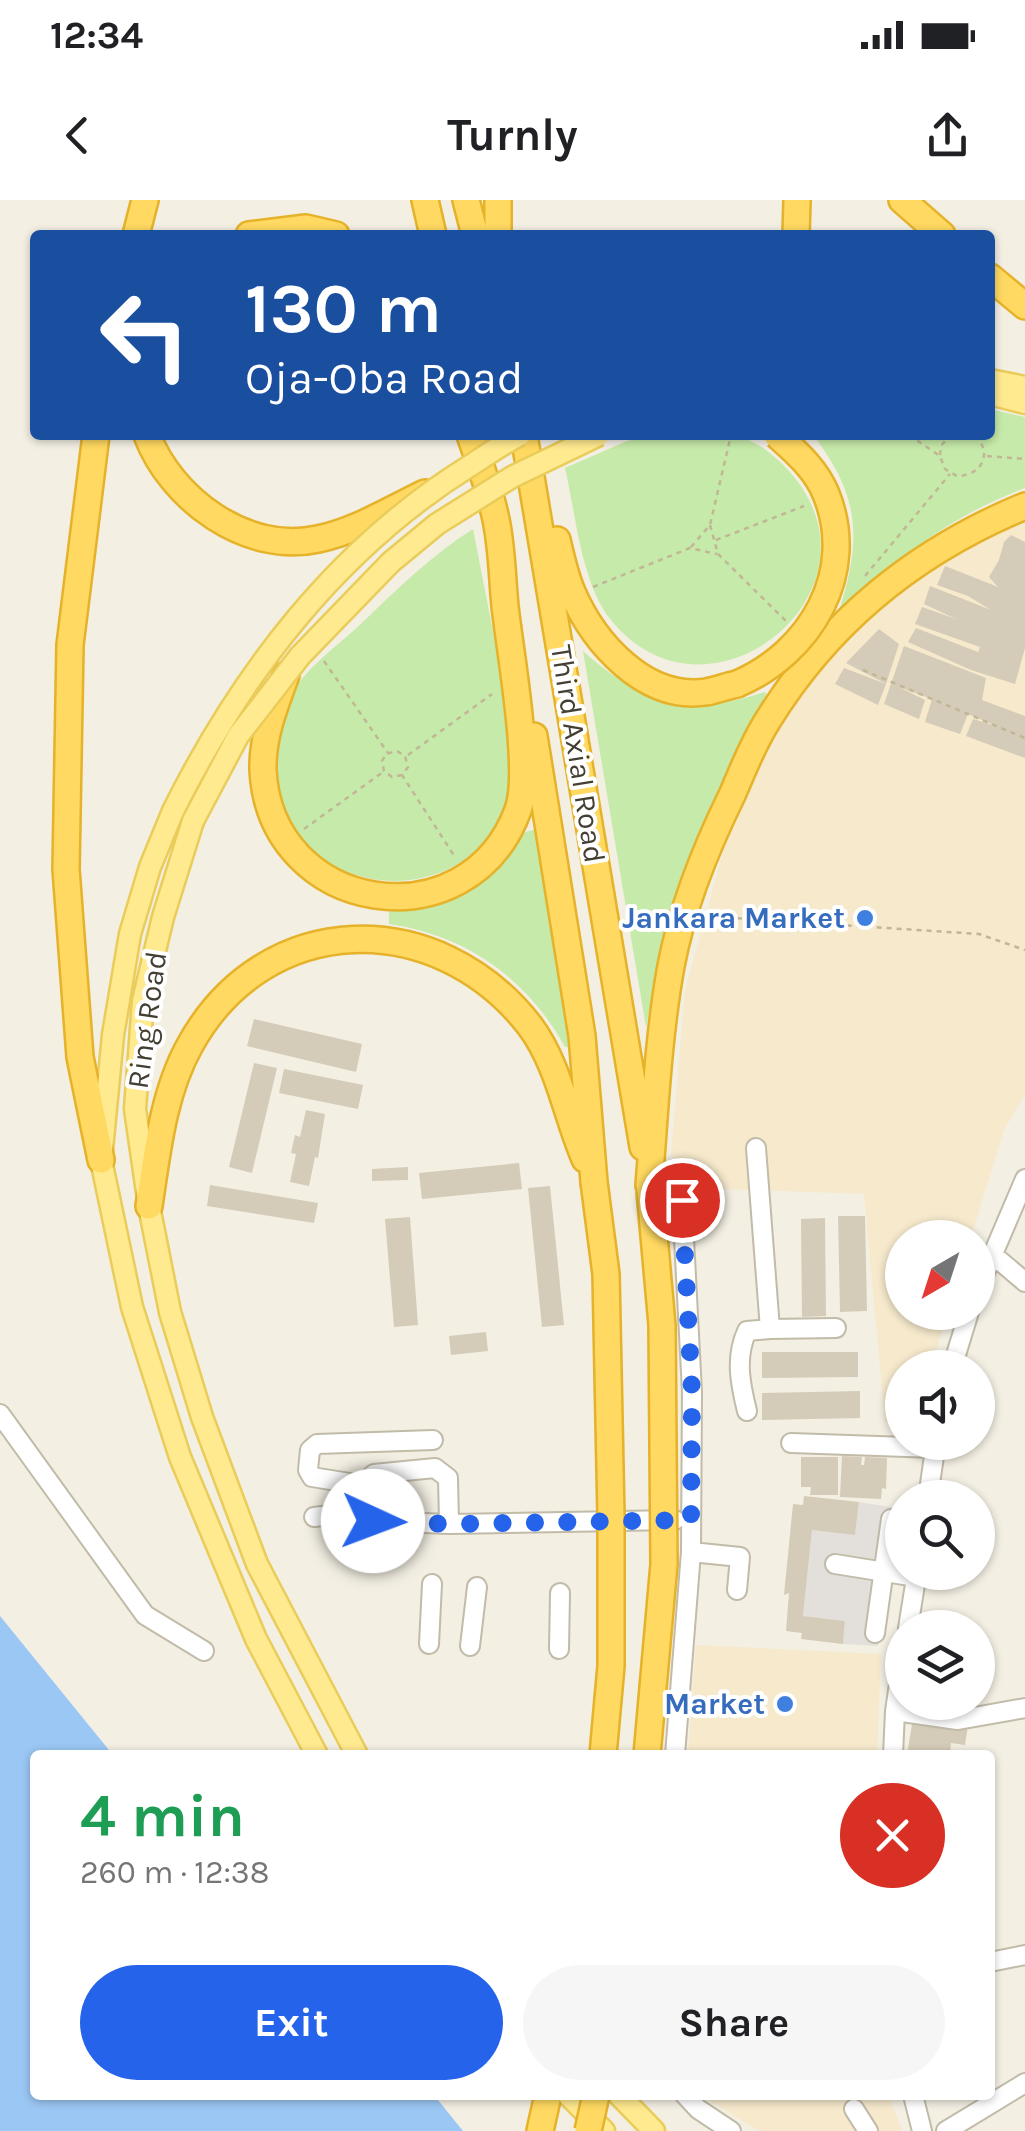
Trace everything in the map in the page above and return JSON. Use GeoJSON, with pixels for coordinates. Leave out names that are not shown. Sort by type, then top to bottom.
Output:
{"type":"FeatureCollection","features":[{"type":"Feature","properties":{"kind":"highway"},"geometry":{"type":"LineString","coordinates":[[137,230],[145,200]]}},
{"type":"Feature","properties":{"kind":"highway"},"geometry":{"type":"LineString","coordinates":[[425,200],[432,230]]}},
{"type":"Feature","properties":{"kind":"highway"},"geometry":{"type":"LineString","coordinates":[[466,200],[474,230]]}},
{"type":"Feature","properties":{"kind":"highway"},"geometry":{"type":"LineString","coordinates":[[498,200],[498,230]]}},
{"type":"Feature","properties":{"kind":"highway"},"geometry":{"type":"LineString","coordinates":[[796,230],[797,200]]}},
{"type":"Feature","properties":{"kind":"highway"},"geometry":{"type":"LineString","coordinates":[[902,200],[936,230]]}},
{"type":"Feature","properties":{"kind":"highway"},"geometry":{"type":"LineString","coordinates":[[290,230],[315,230]]}},
{"type":"Feature","properties":{"kind":"highway"},"geometry":{"type":"LineString","coordinates":[[995,281],[1025,306]]}},
{"type":"Feature","properties":{"kind":"highway"},"geometry":{"type":"LineString","coordinates":[[95,440],[70,646],[66,852],[80,1056],[101,1160]]}},
{"type":"Feature","properties":{"kind":"highway"},"geometry":{"type":"LineString","coordinates":[[150,440],[169,478],[187,498],[212,516],[264,538],[316,540],[354,528],[429,491]]}},
{"type":"Feature","properties":{"kind":"highway","name":"Third Axial Road"},"geometry":{"type":"LineString","coordinates":[[475,440],[496,517],[556,862],[582,1036],[594,1182]]}},
{"type":"Feature","properties":{"kind":"highway","name":"Third Axial Road"},"geometry":{"type":"LineString","coordinates":[[525,440],[650,1188]]}},
{"type":"Feature","properties":{"kind":"highway"},"geometry":{"type":"LineString","coordinates":[[526,440],[571,590],[589,625],[636,674],[661,688],[704,692],[762,673],[797,645],[828,593],[836,560],[826,493],[806,462],[782,440]]}},
{"type":"Feature","properties":{"kind":"highway"},"geometry":{"type":"LineString","coordinates":[[648,1750],[664,1564],[662,1326],[650,1188],[658,1066],[672,964],[714,831],[765,724],[818,650],[892,580],[955,538],[1025,506]]}},
{"type":"Feature","properties":{"kind":"highway"},"geometry":{"type":"LineString","coordinates":[[286,674],[271,717],[264,774],[274,820],[293,852],[328,880],[366,895],[415,898],[443,890],[471,862],[503,840],[519,807],[522,765],[496,517]]}},
{"type":"Feature","properties":{"kind":"highway"},"geometry":{"type":"LineString","coordinates":[[149,1206],[172,1089],[188,1047],[218,1006],[258,970],[316,945],[384,938],[446,955],[508,1000],[533,1030],[555,1072],[594,1182],[606,1274],[611,1666],[604,1750]]}},
{"type":"Feature","properties":{"kind":"highway"},"geometry":{"type":"LineString","coordinates":[[540,2131],[547,2100]]}},
{"type":"Feature","properties":{"kind":"highway"},"geometry":{"type":"LineString","coordinates":[[588,2131],[595,2100]]}},
{"type":"Feature","properties":{"kind":"main road"},"geometry":{"type":"LineString","coordinates":[[995,381],[1025,386]]}},
{"type":"Feature","properties":{"kind":"main road"},"geometry":{"type":"LineString","coordinates":[[995,395],[1025,402]]}},
{"type":"Feature","properties":{"kind":"main road"},"geometry":{"type":"LineString","coordinates":[[314,1750],[256,1640],[180,1458],[132,1307],[101,1160],[113,1035],[130,934],[150,867],[205,746],[273,645],[373,538],[429,491],[516,440]]}},
{"type":"Feature","properties":{"kind":"main road","name":"Ring Road"},"geometry":{"type":"LineString","coordinates":[[354,1750],[250,1546],[202,1416],[170,1312],[135,1110],[143,1001],[163,917],[193,821],[238,736],[286,674],[346,606],[438,524],[512,476],[588,440]]}},
{"type":"Feature","properties":{"kind":"main road"},"geometry":{"type":"LineString","coordinates":[[573,2100],[604,2131]]}},
{"type":"Feature","properties":{"kind":"main road"},"geometry":{"type":"LineString","coordinates":[[623,2100],[647,2124]]}},
{"type":"Feature","properties":{"kind":"street"},"geometry":{"type":"LineString","coordinates":[[756,1148],[770,1329]]}},
{"type":"Feature","properties":{"kind":"street"},"geometry":{"type":"LineString","coordinates":[[995,1250],[1025,1179]]}},
{"type":"Feature","properties":{"kind":"street"},"geometry":{"type":"LineString","coordinates":[[675,1750],[691,1520],[692,1392],[682,1200]]}},
{"type":"Feature","properties":{"kind":"street"},"geometry":{"type":"LineString","coordinates":[[995,1257],[1025,1282]]}},
{"type":"Feature","properties":{"kind":"street"},"geometry":{"type":"LineString","coordinates":[[746,1411],[738,1349],[747,1331],[836,1328]]}},
{"type":"Feature","properties":{"kind":"street"},"geometry":{"type":"LineString","coordinates":[[0,1414],[145,1615],[204,1652]]}},
{"type":"Feature","properties":{"kind":"street"},"geometry":{"type":"LineString","coordinates":[[362,1485],[312,1477],[308,1470],[310,1450],[317,1444],[433,1440]]}},
{"type":"Feature","properties":{"kind":"street"},"geometry":{"type":"LineString","coordinates":[[790,1443],[885,1444]]}},
{"type":"Feature","properties":{"kind":"street"},"geometry":{"type":"LineString","coordinates":[[449,1524],[448,1478],[434,1468],[374,1474],[362,1485],[362,1511],[373,1521],[449,1524],[691,1520]]}},
{"type":"Feature","properties":{"kind":"street"},"geometry":{"type":"LineString","coordinates":[[314,1517],[362,1511]]}},
{"type":"Feature","properties":{"kind":"street"},"geometry":{"type":"LineString","coordinates":[[690,1552],[740,1557],[737,1590]]}},
{"type":"Feature","properties":{"kind":"street"},"geometry":{"type":"LineString","coordinates":[[834,1564],[884,1572]]}},
{"type":"Feature","properties":{"kind":"street"},"geometry":{"type":"LineString","coordinates":[[875,1633],[885,1564]]}},
{"type":"Feature","properties":{"kind":"street"},"geometry":{"type":"LineString","coordinates":[[429,1644],[432,1584]]}},
{"type":"Feature","properties":{"kind":"street"},"geometry":{"type":"LineString","coordinates":[[470,1646],[477,1587]]}},
{"type":"Feature","properties":{"kind":"street"},"geometry":{"type":"LineString","coordinates":[[559,1649],[560,1593]]}},
{"type":"Feature","properties":{"kind":"street"},"geometry":{"type":"LineString","coordinates":[[995,1713],[1025,1708]]}},
{"type":"Feature","properties":{"kind":"street"},"geometry":{"type":"LineString","coordinates":[[894,1750],[895,1720]]}},
{"type":"Feature","properties":{"kind":"street"},"geometry":{"type":"LineString","coordinates":[[995,1961],[1025,1955]]}},
{"type":"Feature","properties":{"kind":"street"},"geometry":{"type":"LineString","coordinates":[[946,2131],[1025,2083]]}},
{"type":"Feature","properties":{"kind":"street"},"geometry":{"type":"LineString","coordinates":[[690,2100],[731,2131]]}},
{"type":"Feature","properties":{"kind":"street"},"geometry":{"type":"LineString","coordinates":[[915,2100],[922,2131]]}},
{"type":"Feature","properties":{"kind":"street"},"geometry":{"type":"LineString","coordinates":[[854,2109],[868,2131]]}},
{"type":"Feature","properties":{"kind":"path"},"geometry":{"type":"LineString","coordinates":[[690,548],[718,554],[710,525],[730,440]]}},
{"type":"Feature","properties":{"kind":"path"},"geometry":{"type":"LineString","coordinates":[[916,440],[940,456],[950,474],[967,476],[976,472],[985,456],[980,440]]}},
{"type":"Feature","properties":{"kind":"path"},"geometry":{"type":"LineString","coordinates":[[940,456],[946,440]]}},
{"type":"Feature","properties":{"kind":"path"},"geometry":{"type":"LineString","coordinates":[[985,456],[1025,459]]}},
{"type":"Feature","properties":{"kind":"path"},"geometry":{"type":"LineString","coordinates":[[714,541],[804,506]]}},
{"type":"Feature","properties":{"kind":"path"},"geometry":{"type":"LineString","coordinates":[[592,588],[690,548],[710,525]]}},
{"type":"Feature","properties":{"kind":"path"},"geometry":{"type":"LineString","coordinates":[[323,660],[388,753]]}},
{"type":"Feature","properties":{"kind":"path"},"geometry":{"type":"LineString","coordinates":[[863,670],[1025,738]]}},
{"type":"Feature","properties":{"kind":"path"},"geometry":{"type":"LineString","coordinates":[[406,756],[492,694]]}},
{"type":"Feature","properties":{"kind":"path"},"geometry":{"type":"LineString","coordinates":[[398,751],[406,756],[408,766],[402,775],[392,777],[384,771],[382,761],[388,753],[398,751]]}},
{"type":"Feature","properties":{"kind":"path"},"geometry":{"type":"LineString","coordinates":[[297,834],[384,771]]}},
{"type":"Feature","properties":{"kind":"path"},"geometry":{"type":"LineString","coordinates":[[402,775],[471,862]]}},
{"type":"Feature","properties":{"kind":"path"},"geometry":{"type":"LineString","coordinates":[[717,916],[980,934],[1025,950]]}},
{"type":"Feature","properties":{"kind":"shaded area","name":"Jankara Market"},"geometry":{"type":"Polygon","coordinates":[[[1025,522],[1025,1094],[1004,1130],[976,1220],[885,1220],[885,1330],[943,1330],[936,1350],[885,1350],[885,1422],[864,1194],[697,1188],[671,1155],[685,990],[725,845],[770,740],[817,672],[856,627],[907,582],[1025,522]]]}},
{"type":"Feature","properties":{"kind":"shaded area"},"geometry":{"type":"Polygon","coordinates":[[[859,1502],[885,1506],[886,1590],[878,1646],[843,1644],[845,1621],[803,1616],[812,1530],[855,1534],[859,1502]]]}},
{"type":"Feature","properties":{"kind":"shaded area","name":"Market"},"geometry":{"type":"Polygon","coordinates":[[[696,1645],[881,1654],[877,1750],[688,1750],[696,1645]]]}},
{"type":"Feature","properties":{"kind":"shaded area"},"geometry":{"type":"Polygon","coordinates":[[[708,2100],[891,2100],[902,2131],[759,2131],[708,2100]]]}},
{"type":"Feature","properties":{"kind":"green space"},"geometry":{"type":"Polygon","coordinates":[[[995,410],[1025,417],[1025,488],[972,512],[925,541],[838,614],[851,564],[852,520],[841,479],[817,440],[995,440],[995,410]]]}},
{"type":"Feature","properties":{"kind":"green space"},"geometry":{"type":"Polygon","coordinates":[[[747,440],[770,453],[789,471],[816,516],[820,561],[805,602],[776,635],[738,657],[695,664],[651,653],[611,620],[586,568],[565,468],[627,441],[747,440]]]}},
{"type":"Feature","properties":{"kind":"green space"},"geometry":{"type":"Polygon","coordinates":[[[473,529],[511,724],[509,792],[493,831],[466,858],[433,875],[396,881],[358,876],[324,860],[297,833],[279,795],[272,761],[285,707],[295,688],[322,658],[416,572],[473,529]]]}},
{"type":"Feature","properties":{"kind":"green space"},"geometry":{"type":"Polygon","coordinates":[[[583,651],[625,683],[667,701],[712,704],[765,692],[770,701],[718,795],[683,874],[664,939],[646,1027],[583,651]]]}},
{"type":"Feature","properties":{"kind":"green space"},"geometry":{"type":"Polygon","coordinates":[[[538,829],[573,1047],[565,1047],[533,1001],[492,964],[444,938],[389,924],[389,910],[432,907],[468,891],[499,865],[525,832],[538,829]]]}},
{"type":"Feature","properties":{"kind":"water"},"geometry":{"type":"Polygon","coordinates":[[[0,1616],[109,1750],[30,1750],[30,2100],[438,2100],[463,2131],[0,2131],[0,1616]]]}},
{"type":"Feature","properties":{"kind":"building"},"geometry":{"type":"Polygon","coordinates":[[[1011,535],[1025,542],[1025,648],[1015,684],[971,670],[908,642],[916,628],[978,652],[980,647],[915,624],[922,607],[956,619],[924,604],[930,586],[991,610],[968,596],[937,585],[945,566],[998,587],[989,577],[1011,535]]]}},
{"type":"Feature","properties":{"kind":"building"},"geometry":{"type":"Polygon","coordinates":[[[879,629],[899,644],[886,684],[846,663],[879,629]]]}},
{"type":"Feature","properties":{"kind":"building"},"geometry":{"type":"Polygon","coordinates":[[[904,646],[986,678],[982,700],[1025,716],[1025,758],[966,736],[973,719],[996,726],[968,714],[960,734],[925,722],[932,699],[899,687],[925,700],[919,719],[884,704],[904,646]]]}},
{"type":"Feature","properties":{"kind":"building"},"geometry":{"type":"Polygon","coordinates":[[[844,668],[886,684],[878,705],[835,684],[844,668]]]}},
{"type":"Feature","properties":{"kind":"building"},"geometry":{"type":"Polygon","coordinates":[[[254,1019],[362,1044],[356,1072],[247,1046],[254,1019]]]}},
{"type":"Feature","properties":{"kind":"building"},"geometry":{"type":"Polygon","coordinates":[[[254,1063],[277,1068],[252,1173],[229,1167],[254,1063]]]}},
{"type":"Feature","properties":{"kind":"building"},"geometry":{"type":"Polygon","coordinates":[[[284,1069],[363,1085],[358,1109],[279,1093],[284,1069]]]}},
{"type":"Feature","properties":{"kind":"building"},"geometry":{"type":"Polygon","coordinates":[[[306,1110],[325,1114],[309,1186],[290,1182],[296,1154],[291,1153],[295,1135],[300,1137],[306,1110]]]}},
{"type":"Feature","properties":{"kind":"building"},"geometry":{"type":"Polygon","coordinates":[[[519,1163],[522,1189],[422,1199],[419,1173],[519,1163]]]}},
{"type":"Feature","properties":{"kind":"building"},"geometry":{"type":"Polygon","coordinates":[[[408,1167],[408,1180],[372,1181],[372,1169],[408,1167]]]}},
{"type":"Feature","properties":{"kind":"building"},"geometry":{"type":"Polygon","coordinates":[[[210,1185],[318,1203],[314,1223],[207,1206],[210,1185]]]}},
{"type":"Feature","properties":{"kind":"building"},"geometry":{"type":"Polygon","coordinates":[[[550,1186],[564,1325],[542,1327],[528,1188],[550,1186]]]}},
{"type":"Feature","properties":{"kind":"building"},"geometry":{"type":"Polygon","coordinates":[[[838,1216],[865,1216],[867,1311],[840,1312],[838,1216]]]}},
{"type":"Feature","properties":{"kind":"building"},"geometry":{"type":"Polygon","coordinates":[[[410,1217],[418,1325],[394,1327],[385,1219],[410,1217]]]}},
{"type":"Feature","properties":{"kind":"building"},"geometry":{"type":"Polygon","coordinates":[[[825,1218],[826,1316],[802,1317],[801,1219],[825,1218]]]}},
{"type":"Feature","properties":{"kind":"building"},"geometry":{"type":"Polygon","coordinates":[[[486,1332],[488,1351],[451,1355],[449,1336],[486,1332]]]}},
{"type":"Feature","properties":{"kind":"building"},"geometry":{"type":"Polygon","coordinates":[[[762,1352],[858,1352],[858,1377],[762,1378],[762,1352]]]}},
{"type":"Feature","properties":{"kind":"building"},"geometry":{"type":"Polygon","coordinates":[[[860,1391],[860,1418],[762,1420],[762,1393],[860,1391]]]}},
{"type":"Feature","properties":{"kind":"building"},"geometry":{"type":"Polygon","coordinates":[[[842,1456],[862,1457],[861,1465],[865,1457],[887,1460],[881,1499],[840,1497],[842,1456]]]}},
{"type":"Feature","properties":{"kind":"building"},"geometry":{"type":"Polygon","coordinates":[[[801,1457],[838,1457],[838,1495],[810,1495],[811,1487],[801,1487],[801,1457]]]}},
{"type":"Feature","properties":{"kind":"building"},"geometry":{"type":"Polygon","coordinates":[[[804,1496],[859,1502],[855,1535],[812,1530],[803,1616],[845,1621],[843,1644],[801,1639],[802,1633],[786,1631],[789,1593],[784,1595],[793,1504],[803,1505],[804,1496]]]}},
{"type":"Feature","properties":{"kind":"building"},"geometry":{"type":"Polygon","coordinates":[[[913,1720],[968,1726],[965,1745],[951,1743],[950,1750],[908,1750],[913,1720]]]}},
{"type":"Feature","properties":{"kind":"place","name":"Jankara Market"},"geometry":{"type":"Point","coordinates":[865,918]}},
{"type":"Feature","properties":{"kind":"place","name":"Market"},"geometry":{"type":"Point","coordinates":[785,1704]}},
{"type":"Feature","properties":{"kind":"route"},"geometry":{"type":"LineString","coordinates":[[373,1521],[449,1524],[691,1520],[692,1392],[682,1200]]}}]}
